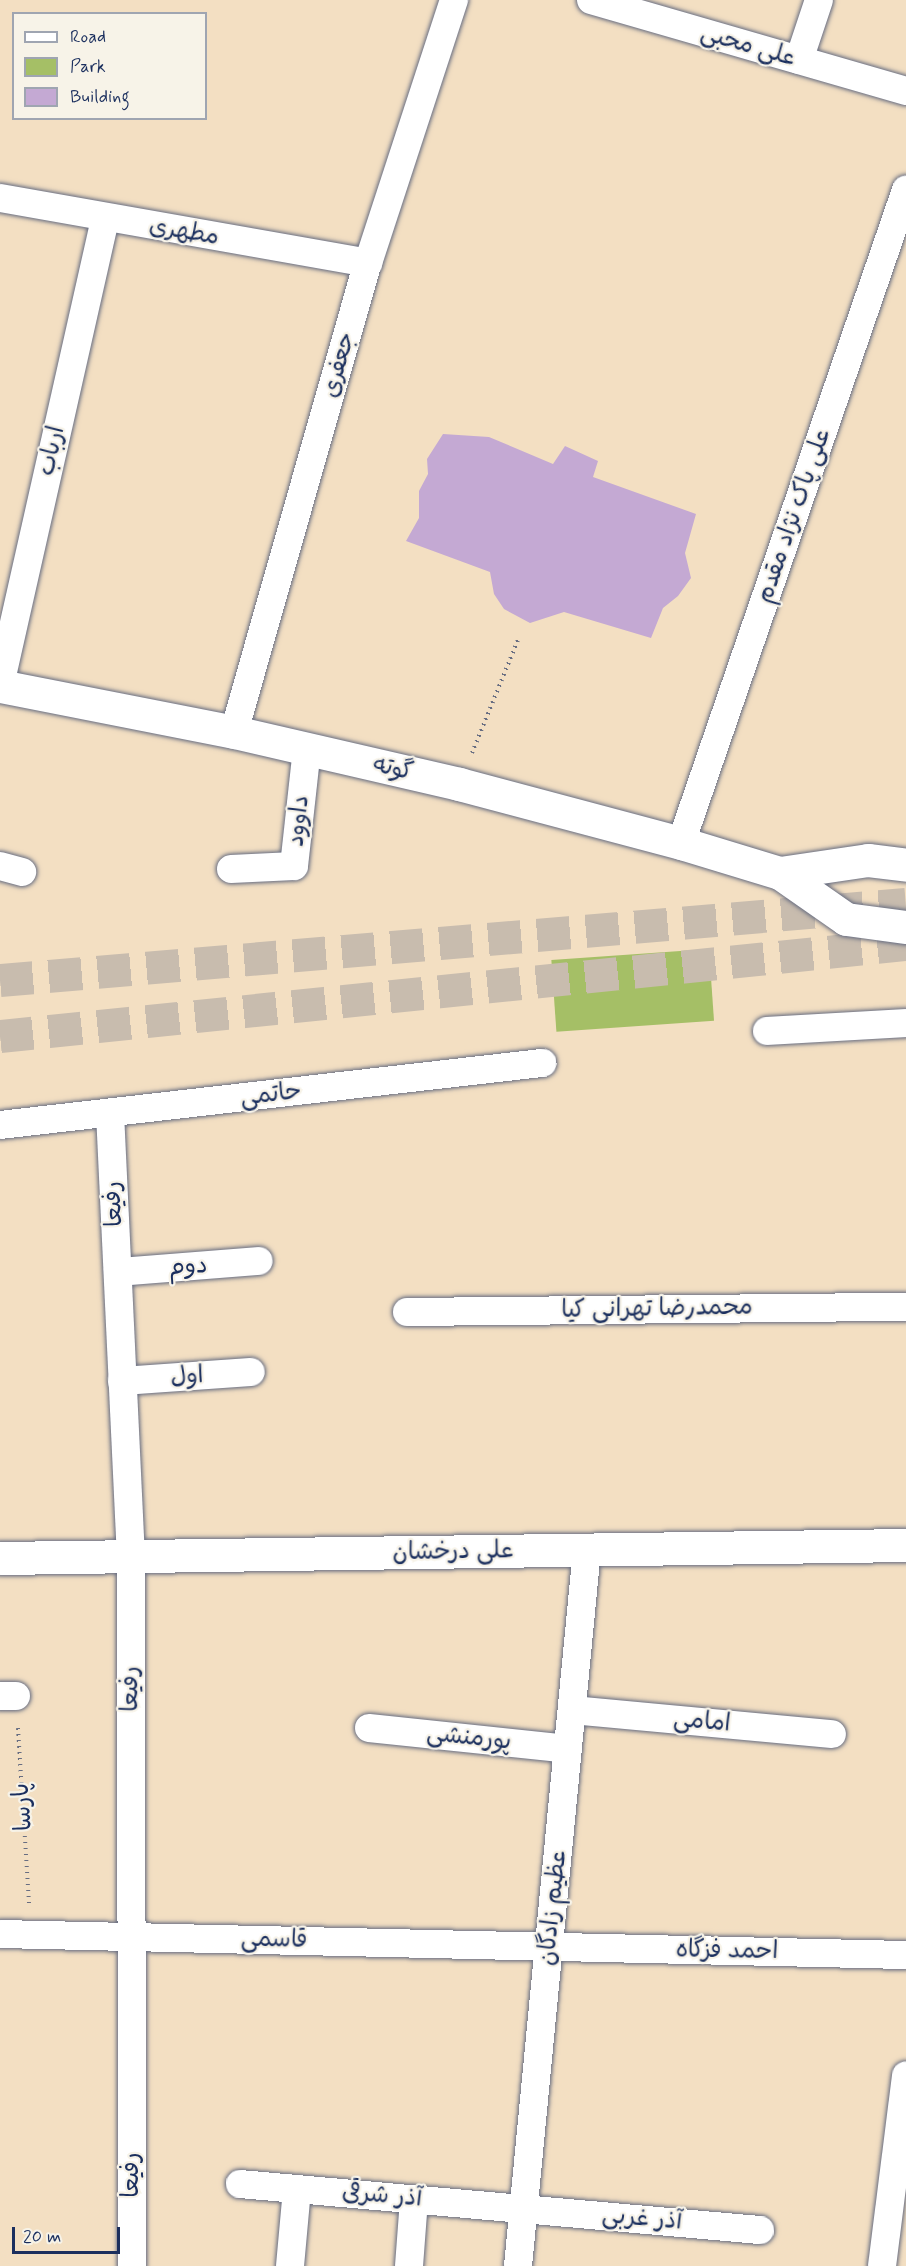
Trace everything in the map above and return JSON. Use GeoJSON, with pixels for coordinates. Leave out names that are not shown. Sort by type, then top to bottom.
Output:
{"type":"FeatureCollection","features":[{"type":"Feature","properties":{"kind":"main road","name":"گوته"},"geometry":{"type":"LineString","coordinates":[[0,685],[234,732],[459,784],[681,843],[780,873],[846,919],[906,927]]}},
{"type":"Feature","properties":{"kind":"main road","name":"گوته"},"geometry":{"type":"LineString","coordinates":[[780,873],[868,860],[906,865]]}},
{"type":"Feature","properties":{"kind":"main road","name":"علی درخشان"},"geometry":{"type":"LineString","coordinates":[[0,1558],[906,1545]]}},
{"type":"Feature","properties":{"kind":"street","name":"جعفری"},"geometry":{"type":"LineString","coordinates":[[234,732],[368,263],[454,0]]}},
{"type":"Feature","properties":{"kind":"street","name":"علی محبی"},"geometry":{"type":"LineString","coordinates":[[591,0],[906,91]]}},
{"type":"Feature","properties":{"kind":"street"},"geometry":{"type":"LineString","coordinates":[[800,60],[819,0]]}},
{"type":"Feature","properties":{"kind":"street","name":"علی پاک نژاد مقدم"},"geometry":{"type":"LineString","coordinates":[[681,843],[906,190]]}},
{"type":"Feature","properties":{"kind":"street","name":"مطهری"},"geometry":{"type":"LineString","coordinates":[[0,198],[368,263]]}},
{"type":"Feature","properties":{"kind":"street","name":"ارباب"},"geometry":{"type":"LineString","coordinates":[[0,685],[105,218]]}},
{"type":"Feature","properties":{"kind":"street","name":"داوود"},"geometry":{"type":"LineString","coordinates":[[231,869],[294,866],[307,749]]}},
{"type":"Feature","properties":{"kind":"street"},"geometry":{"type":"LineString","coordinates":[[767,1031],[906,1023]]}},
{"type":"Feature","properties":{"kind":"street","name":"حاتمی"},"geometry":{"type":"LineString","coordinates":[[0,1125],[542,1063]]}},
{"type":"Feature","properties":{"kind":"street","name":"رفیعا"},"geometry":{"type":"LineString","coordinates":[[110,1113],[131,1556],[132,2266]]}},
{"type":"Feature","properties":{"kind":"street","name":"دوم"},"geometry":{"type":"LineString","coordinates":[[118,1272],[259,1261]]}},
{"type":"Feature","properties":{"kind":"street","name":"محمدرضا تهرانی کیا"},"geometry":{"type":"LineString","coordinates":[[407,1312],[906,1307]]}},
{"type":"Feature","properties":{"kind":"street","name":"اول"},"geometry":{"type":"LineString","coordinates":[[123,1381],[251,1372]]}},
{"type":"Feature","properties":{"kind":"street","name":"عظیم زادگان"},"geometry":{"type":"LineString","coordinates":[[518,2266],[587,1550]]}},
{"type":"Feature","properties":{"kind":"street","name":"امامی"},"geometry":{"type":"LineString","coordinates":[[572,1710],[832,1734]]}},
{"type":"Feature","properties":{"kind":"street","name":"پورمنشی"},"geometry":{"type":"LineString","coordinates":[[369,1728],[568,1749]]}},
{"type":"Feature","properties":{"kind":"street","name":"قاسمی"},"geometry":{"type":"LineString","coordinates":[[0,1934],[549,1947]]}},
{"type":"Feature","properties":{"kind":"street","name":"احمد فزگاه"},"geometry":{"type":"LineString","coordinates":[[549,1947],[906,1955]]}},
{"type":"Feature","properties":{"kind":"street"},"geometry":{"type":"LineString","coordinates":[[882,2266],[906,2076]]}},
{"type":"Feature","properties":{"kind":"street","name":"آذر شرقی"},"geometry":{"type":"LineString","coordinates":[[240,2184],[524,2208]]}},
{"type":"Feature","properties":{"kind":"street"},"geometry":{"type":"LineString","coordinates":[[290,2266],[297,2189]]}},
{"type":"Feature","properties":{"kind":"street"},"geometry":{"type":"LineString","coordinates":[[409,2266],[414,2199]]}},
{"type":"Feature","properties":{"kind":"street","name":"آذر غربی"},"geometry":{"type":"LineString","coordinates":[[524,2208],[760,2230]]}},
{"type":"Feature","properties":{"kind":"path"},"geometry":{"type":"LineString","coordinates":[[459,784],[519,637]]}},
{"type":"Feature","properties":{"kind":"path","name":"پارسا"},"geometry":{"type":"LineString","coordinates":[[8,1696],[31,1934]]}},
{"type":"Feature","properties":{"kind":"green space"},"geometry":{"type":"Polygon","coordinates":[[[709,949],[714,1021],[556,1032],[551,960],[709,949]]]}},
{"type":"Feature","properties":{"kind":"building"},"geometry":{"type":"Polygon","coordinates":[[[443,434],[489,437],[553,464],[565,446],[598,461],[593,477],[696,514],[685,553],[691,578],[678,596],[663,608],[651,638],[564,612],[530,623],[504,609],[494,594],[490,572],[406,541],[419,518],[419,491],[428,474],[427,459],[443,434]]]}},
{"type":"Feature","properties":{"kind":"tunnel"},"geometry":{"type":"LineString","coordinates":[[0,980],[906,904]]}},
{"type":"Feature","properties":{"kind":"tunnel"},"geometry":{"type":"LineString","coordinates":[[0,1036],[906,944]]}}]}
